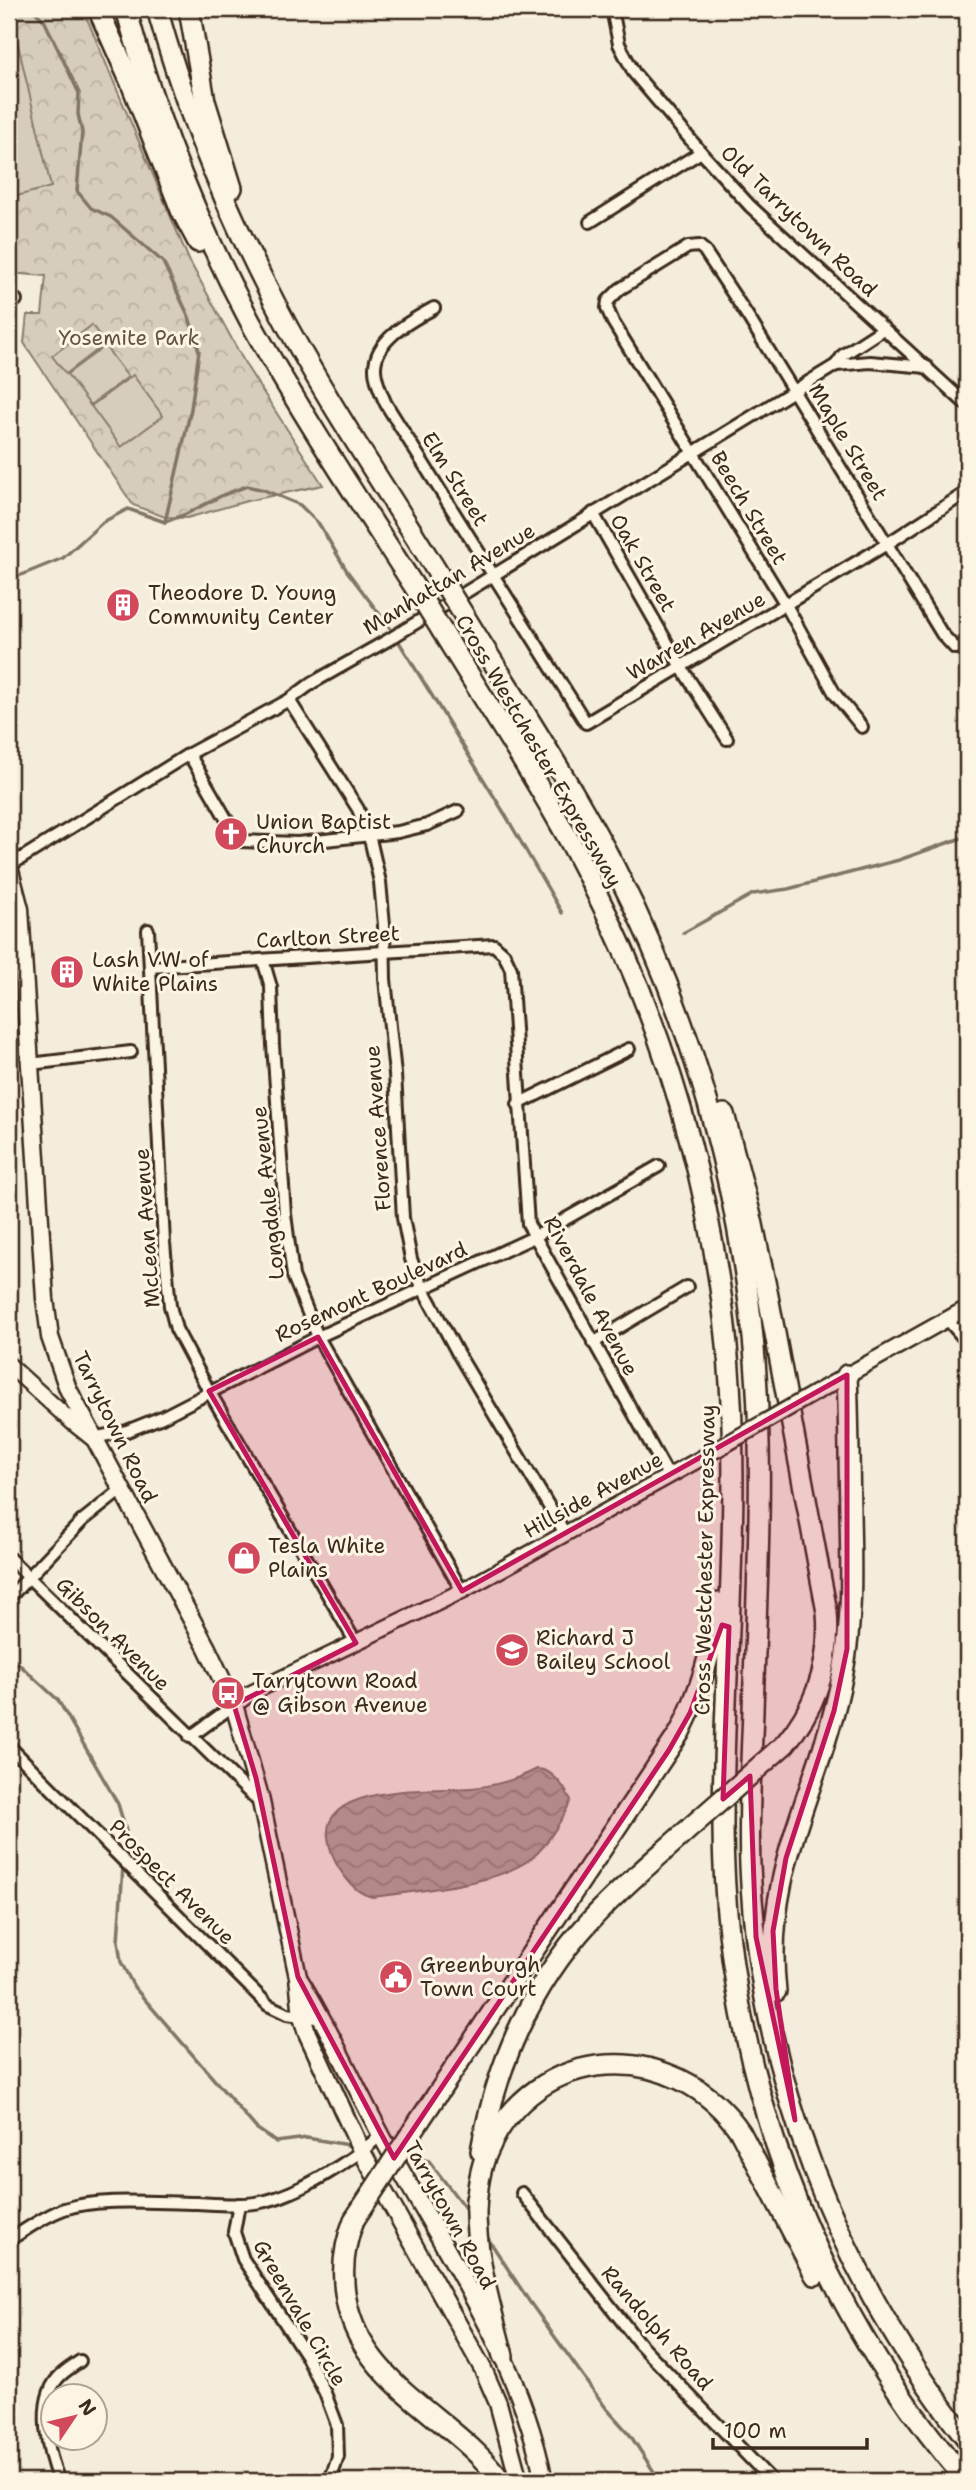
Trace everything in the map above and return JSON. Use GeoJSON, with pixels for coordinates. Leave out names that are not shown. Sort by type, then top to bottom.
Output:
{"type":"FeatureCollection","features":[{"type":"Feature","properties":{"kind":"highway"},"geometry":{"type":"LineString","coordinates":[[98,9],[131,83],[181,210],[207,258],[250,321]]}},
{"type":"Feature","properties":{"kind":"highway","name":"Cross Westchester Expressway"},"geometry":{"type":"LineString","coordinates":[[126,9],[146,77],[181,173],[216,254],[250,321],[555,815],[622,948],[662,1050],[694,1157],[717,1266],[730,1376],[733,1488],[723,1864],[729,1940],[741,2017],[770,2128],[810,2236],[864,2338],[928,2434],[967,2481]]}},
{"type":"Feature","properties":{"kind":"highway","name":"Cross Westchester Expressway"},"geometry":{"type":"LineString","coordinates":[[157,9],[186,103],[243,242],[277,307],[578,802],[631,902],[670,994],[703,1089],[732,1200],[749,1299],[757,1374],[760,1450],[750,1788],[752,1900],[768,2012],[795,2120],[825,2202],[868,2291],[907,2356],[967,2439]]}},
{"type":"Feature","properties":{"kind":"highway"},"geometry":{"type":"LineString","coordinates":[[189,9],[212,127],[277,307]]}},
{"type":"Feature","properties":{"kind":"highway"},"geometry":{"type":"LineString","coordinates":[[503,2356],[481,2266],[476,2210],[480,2156],[493,2095],[507,2054],[531,2004],[559,1959],[588,1923],[622,1889],[785,1744],[811,1707],[823,1674],[828,1641],[825,1598],[765,1283],[733,1147],[698,1037],[667,967],[631,902]]}},
{"type":"Feature","properties":{"kind":"highway"},"geometry":{"type":"LineString","coordinates":[[795,2120],[776,1989],[773,1931],[783,1868],[834,1711],[847,1649],[851,1578],[847,1375]]}},
{"type":"Feature","properties":{"kind":"highway"},"geometry":{"type":"LineString","coordinates":[[500,2481],[476,2453],[385,2374],[362,2344],[351,2320],[344,2284],[346,2247],[354,2220],[657,1769],[685,1723],[698,1695],[711,1652],[733,1488]]}},
{"type":"Feature","properties":{"kind":"highway"},"geometry":{"type":"LineString","coordinates":[[476,2210],[482,2167],[494,2138],[525,2099],[552,2081],[584,2068],[621,2064],[655,2069],[690,2083],[719,2105],[736,2125],[853,2343],[880,2381],[928,2434]]}},
{"type":"Feature","properties":{"kind":"main road","name":"Tarrytown Road"},"geometry":{"type":"LineString","coordinates":[[9,867],[20,909],[49,1327],[55,1355],[93,1438],[234,1705],[262,1805],[298,1977],[302,2017],[335,2098],[362,2151],[483,2370],[500,2412],[519,2481]]}},
{"type":"Feature","properties":{"kind":"main road","name":"Hillside Avenue"},"geometry":{"type":"LineString","coordinates":[[234,1705],[249,1694],[462,1591],[566,1535],[967,1308]]}},
{"type":"Feature","properties":{"kind":"main road"},"geometry":{"type":"LineString","coordinates":[[9,1365],[93,1438]]}},
{"type":"Feature","properties":{"kind":"main road","name":"Tarrytown Road"},"geometry":{"type":"LineString","coordinates":[[298,1977],[323,2019],[350,2078],[503,2356],[525,2408],[544,2481]]}},
{"type":"Feature","properties":{"kind":"street","name":"Old Tarrytown Road"},"geometry":{"type":"LineString","coordinates":[[612,9],[617,37],[625,58],[650,94],[701,152],[750,206],[967,405]]}},
{"type":"Feature","properties":{"kind":"street"},"geometry":{"type":"LineString","coordinates":[[590,222],[701,152]]}},
{"type":"Feature","properties":{"kind":"street","name":"Maple Street"},"geometry":{"type":"LineString","coordinates":[[607,307],[608,301],[620,289],[688,247],[699,246],[714,262],[948,643],[956,648],[967,646]]}},
{"type":"Feature","properties":{"kind":"street","name":"Beech Street"},"geometry":{"type":"LineString","coordinates":[[607,307],[613,322],[786,605],[835,694],[862,727]]}},
{"type":"Feature","properties":{"kind":"street","name":"Elm Street"},"geometry":{"type":"LineString","coordinates":[[434,308],[410,321],[382,346],[374,365],[376,378],[386,404],[586,723]]}},
{"type":"Feature","properties":{"kind":"street","name":"Manhattan Avenue"},"geometry":{"type":"LineString","coordinates":[[9,867],[189,754],[289,700],[312,683],[836,365],[843,355],[883,329]]}},
{"type":"Feature","properties":{"kind":"street"},"geometry":{"type":"LineString","coordinates":[[887,363],[902,345]]}},
{"type":"Feature","properties":{"kind":"street","name":"Manhattan Avenue"},"geometry":{"type":"LineString","coordinates":[[836,365],[887,363],[927,367]]}},
{"type":"Feature","properties":{"kind":"street","name":"Warren Avenue"},"geometry":{"type":"LineString","coordinates":[[586,723],[887,544],[967,492]]}},
{"type":"Feature","properties":{"kind":"street","name":"Oak Street"},"geometry":{"type":"LineString","coordinates":[[593,513],[681,667],[727,739]]}},
{"type":"Feature","properties":{"kind":"street","name":"Florence Avenue"},"geometry":{"type":"LineString","coordinates":[[289,700],[358,809],[371,843],[380,882],[403,1218],[411,1259],[422,1287],[457,1352],[566,1535]]}},
{"type":"Feature","properties":{"kind":"street"},"geometry":{"type":"LineString","coordinates":[[189,754],[239,841],[298,843],[398,832],[427,825],[458,811]]}},
{"type":"Feature","properties":{"kind":"street","name":"McLean Avenue"},"geometry":{"type":"LineString","coordinates":[[148,930],[164,1242],[170,1306],[183,1345],[356,1643]]}},
{"type":"Feature","properties":{"kind":"street","name":"Carlton Street"},"geometry":{"type":"LineString","coordinates":[[150,967],[494,945],[504,954]]}},
{"type":"Feature","properties":{"kind":"street","name":"Riverdale Avenue"},"geometry":{"type":"LineString","coordinates":[[504,954],[511,969],[528,1224],[668,1477]]}},
{"type":"Feature","properties":{"kind":"street","name":"Longdale Avenue"},"geometry":{"type":"LineString","coordinates":[[263,960],[271,987],[285,1213],[293,1276],[318,1337],[462,1591]]}},
{"type":"Feature","properties":{"kind":"street"},"geometry":{"type":"LineString","coordinates":[[518,1104],[629,1049]]}},
{"type":"Feature","properties":{"kind":"street"},"geometry":{"type":"LineString","coordinates":[[30,1064],[131,1052]]}},
{"type":"Feature","properties":{"kind":"street","name":"Rosemont Boulevard"},"geometry":{"type":"LineString","coordinates":[[93,1438],[127,1431],[162,1417],[318,1337],[534,1237],[659,1166]]}},
{"type":"Feature","properties":{"kind":"street"},"geometry":{"type":"LineString","coordinates":[[593,1343],[687,1287]]}},
{"type":"Feature","properties":{"kind":"street"},"geometry":{"type":"LineString","coordinates":[[947,1319],[967,1342]]}},
{"type":"Feature","properties":{"kind":"street"},"geometry":{"type":"LineString","coordinates":[[9,1598],[82,1521],[121,1490]]}},
{"type":"Feature","properties":{"kind":"street","name":"Gibson Avenue"},"geometry":{"type":"LineString","coordinates":[[9,1558],[262,1805]]}},
{"type":"Feature","properties":{"kind":"street"},"geometry":{"type":"LineString","coordinates":[[190,1737],[234,1705]]}},
{"type":"Feature","properties":{"kind":"street","name":"Prospect Avenue"},"geometry":{"type":"LineString","coordinates":[[9,1746],[260,1997],[276,2010],[323,2019]]}},
{"type":"Feature","properties":{"kind":"street"},"geometry":{"type":"LineString","coordinates":[[9,2240],[42,2219],[80,2206],[130,2202],[239,2204],[257,2203],[279,2197],[362,2151],[381,2135]]}},
{"type":"Feature","properties":{"kind":"street","name":"Randolph Road"},"geometry":{"type":"LineString","coordinates":[[522,2193],[639,2343],[772,2481]]}},
{"type":"Feature","properties":{"kind":"street","name":"Greenvale Circle"},"geometry":{"type":"LineString","coordinates":[[239,2204],[234,2232],[243,2259],[306,2355],[337,2425],[338,2457],[330,2481]]}},
{"type":"Feature","properties":{"kind":"street"},"geometry":{"type":"LineString","coordinates":[[59,2481],[52,2464],[46,2426],[48,2396],[57,2378],[80,2361]]}},
{"type":"Feature","properties":{"kind":"highlighted area"},"geometry":{"type":"Polygon","coordinates":[[[318,1337],[462,1591],[847,1375],[847,1649],[834,1711],[786,1858],[773,1931],[776,1989],[795,2120],[756,1937],[750,1776],[723,1799],[729,1627],[722,1625],[690,1713],[669,1750],[394,2158],[298,1977],[256,1778],[234,1705],[356,1643],[209,1391],[318,1337]]]}},
{"type":"Feature","properties":{"kind":"green space","name":"Yosemite Park"},"geometry":{"type":"Polygon","coordinates":[[[9,9],[83,9],[189,260],[247,367],[323,485],[247,501],[187,518],[165,517],[133,505],[24,343],[27,315],[42,315],[46,276],[9,273],[9,9]]]}},
{"type":"Feature","properties":{"kind":"green space"},"geometry":{"type":"Polygon","coordinates":[[[13,23],[51,187],[9,198],[9,24],[13,23]]]}},
{"type":"Feature","properties":{"kind":"green space"},"geometry":{"type":"Polygon","coordinates":[[[92,325],[105,344],[66,374],[52,356],[92,325]]]}},
{"type":"Feature","properties":{"kind":"green space"},"geometry":{"type":"Polygon","coordinates":[[[105,346],[128,377],[90,405],[67,374],[105,346]]]}},
{"type":"Feature","properties":{"kind":"green space"},"geometry":{"type":"Polygon","coordinates":[[[133,375],[163,416],[121,447],[91,406],[133,375]]]}},
{"type":"Feature","properties":{"kind":"water"},"geometry":{"type":"Polygon","coordinates":[[[537,1769],[553,1775],[571,1800],[544,1846],[518,1867],[479,1881],[373,1897],[353,1886],[334,1860],[328,1837],[331,1820],[343,1807],[384,1793],[488,1786],[537,1769]]]}},
{"type":"Feature","properties":{"kind":"waterway"},"geometry":{"type":"LineString","coordinates":[[32,9],[44,20],[79,93],[78,114],[82,132],[77,191],[91,208],[111,217],[163,262],[189,317],[199,351],[191,409],[165,522]]}},
{"type":"Feature","properties":{"kind":"waterway"},"geometry":{"type":"LineString","coordinates":[[9,580],[63,558],[103,522],[128,509],[165,522],[247,486],[300,505],[319,524],[347,571],[390,628]]}},
{"type":"Feature","properties":{"kind":"waterway"},"geometry":{"type":"LineString","coordinates":[[399,642],[562,913]]}},
{"type":"Feature","properties":{"kind":"waterway"},"geometry":{"type":"LineString","coordinates":[[683,933],[753,894],[788,889],[899,860],[967,836]]}},
{"type":"Feature","properties":{"kind":"waterway"},"geometry":{"type":"LineString","coordinates":[[9,1655],[58,1700],[118,1804],[126,1831],[124,1853]]}},
{"type":"Feature","properties":{"kind":"waterway"},"geometry":{"type":"LineString","coordinates":[[123,1866],[118,1941],[121,1962],[134,1987],[256,2128],[276,2142],[307,2138],[354,2146]]}},
{"type":"Feature","properties":{"kind":"waterway"},"geometry":{"type":"LineString","coordinates":[[404,2156],[429,2161],[468,2212]]}},
{"type":"Feature","properties":{"kind":"waterway"},"geometry":{"type":"LineString","coordinates":[[485,2234],[529,2301],[606,2408],[630,2435],[660,2481]]}},
{"type":"Feature","properties":{"kind":"place","name":"Theodore D. Young Community Center"},"geometry":{"type":"Point","coordinates":[123,605]}},
{"type":"Feature","properties":{"kind":"place","name":"Union Baptist Church"},"geometry":{"type":"Point","coordinates":[231,834]}},
{"type":"Feature","properties":{"kind":"place","name":"Lash VW of White Plains"},"geometry":{"type":"Point","coordinates":[67,972]}},
{"type":"Feature","properties":{"kind":"place","name":"Tesla White Plains"},"geometry":{"type":"Point","coordinates":[244,1558]}},
{"type":"Feature","properties":{"kind":"place","name":"Richard J Bailey School"},"geometry":{"type":"Point","coordinates":[512,1650]}},
{"type":"Feature","properties":{"kind":"place","name":"Tarrytown Road @ Gibson Avenue"},"geometry":{"type":"Point","coordinates":[228,1693]}},
{"type":"Feature","properties":{"kind":"place","name":"Greenburgh Town Court"},"geometry":{"type":"Point","coordinates":[396,1977]}}]}
